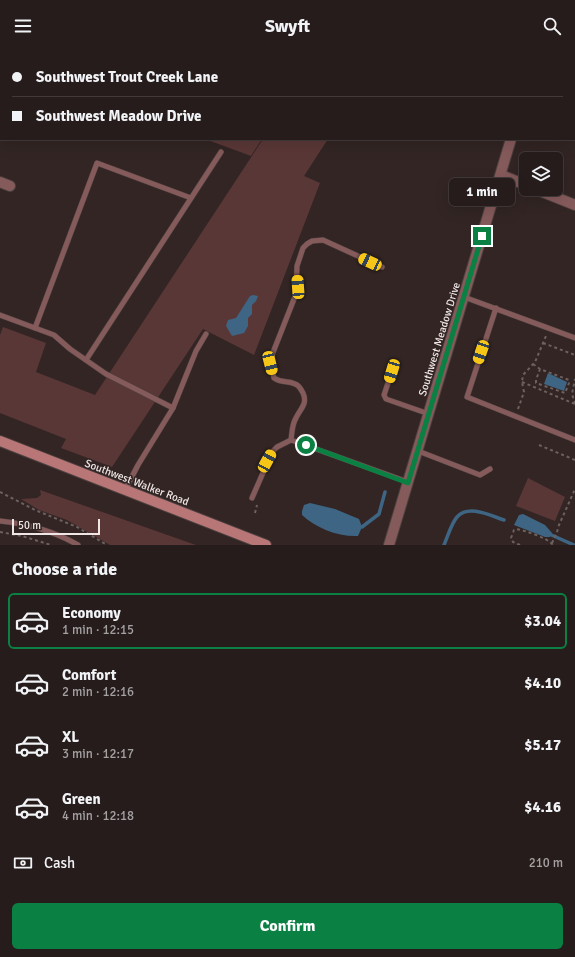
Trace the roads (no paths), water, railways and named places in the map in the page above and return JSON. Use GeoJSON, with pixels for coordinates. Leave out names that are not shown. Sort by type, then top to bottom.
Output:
{"type":"FeatureCollection","features":[{"type":"Feature","properties":{"kind":"main road","name":"Southwest Walker Road"},"geometry":{"type":"LineString","coordinates":[[0,441],[266,545]]}},
{"type":"Feature","properties":{"kind":"street","name":"Southwest Meadow Drive"},"geometry":{"type":"LineString","coordinates":[[389,545],[511,140]]}},
{"type":"Feature","properties":{"kind":"street"},"geometry":{"type":"LineString","coordinates":[[500,175],[519,183]]}},
{"type":"Feature","properties":{"kind":"street"},"geometry":{"type":"LineString","coordinates":[[552,196],[575,205]]}},
{"type":"Feature","properties":{"kind":"lane"},"geometry":{"type":"LineString","coordinates":[[86,360],[221,152]]}},
{"type":"Feature","properties":{"kind":"lane"},"geometry":{"type":"LineString","coordinates":[[35,328],[97,163],[191,198]]}},
{"type":"Feature","properties":{"kind":"lane"},"geometry":{"type":"LineString","coordinates":[[292,440],[295,419],[302,409],[305,402],[305,396],[301,389],[295,384],[280,382],[274,378],[270,363],[296,294],[297,266],[304,248],[312,241],[323,240],[382,267]]}},
{"type":"Feature","properties":{"kind":"lane"},"geometry":{"type":"LineString","coordinates":[[464,297],[575,338]]}},
{"type":"Feature","properties":{"kind":"lane"},"geometry":{"type":"LineString","coordinates":[[496,308],[466,398],[575,440]]}},
{"type":"Feature","properties":{"kind":"lane"},"geometry":{"type":"LineString","coordinates":[[0,315],[54,335],[106,374],[173,408]]}},
{"type":"Feature","properties":{"kind":"lane"},"geometry":{"type":"LineString","coordinates":[[124,490],[173,408],[196,351],[206,334]]}},
{"type":"Feature","properties":{"kind":"lane"},"geometry":{"type":"LineString","coordinates":[[392,371],[384,395],[386,399],[429,414]]}},
{"type":"Feature","properties":{"kind":"lane"},"geometry":{"type":"LineString","coordinates":[[252,498],[272,452],[277,447],[292,440],[408,483]]}},
{"type":"Feature","properties":{"kind":"lane"},"geometry":{"type":"LineString","coordinates":[[418,451],[480,474],[490,469]]}},
{"type":"Feature","properties":{"kind":"lane"},"geometry":{"type":"LineString","coordinates":[[0,521],[19,523],[50,531],[78,545]]}},
{"type":"Feature","properties":{"kind":"water"},"geometry":{"type":"Polygon","coordinates":[[[250,296],[258,296],[252,305],[252,314],[248,318],[248,326],[244,333],[232,336],[226,326],[228,320],[236,318],[250,296]]]}},
{"type":"Feature","properties":{"kind":"water"},"geometry":{"type":"Polygon","coordinates":[[[548,373],[567,382],[564,391],[544,384],[548,373]]]}},
{"type":"Feature","properties":{"kind":"water"},"geometry":{"type":"Polygon","coordinates":[[[310,503],[335,509],[359,519],[362,527],[358,536],[343,535],[328,531],[308,520],[302,515],[302,511],[304,505],[310,503]]]}},
{"type":"Feature","properties":{"kind":"water"},"geometry":{"type":"Polygon","coordinates":[[[523,514],[545,525],[552,533],[550,537],[545,537],[514,525],[519,515],[523,514]]]}},
{"type":"Feature","properties":{"kind":"waterway"},"geometry":{"type":"LineString","coordinates":[[362,527],[379,514],[385,492]]}},
{"type":"Feature","properties":{"kind":"waterway"},"geometry":{"type":"LineString","coordinates":[[444,545],[453,523],[462,513],[474,511],[504,520]]}},
{"type":"Feature","properties":{"kind":"waterway"},"geometry":{"type":"LineString","coordinates":[[547,533],[574,545]]}}]}
